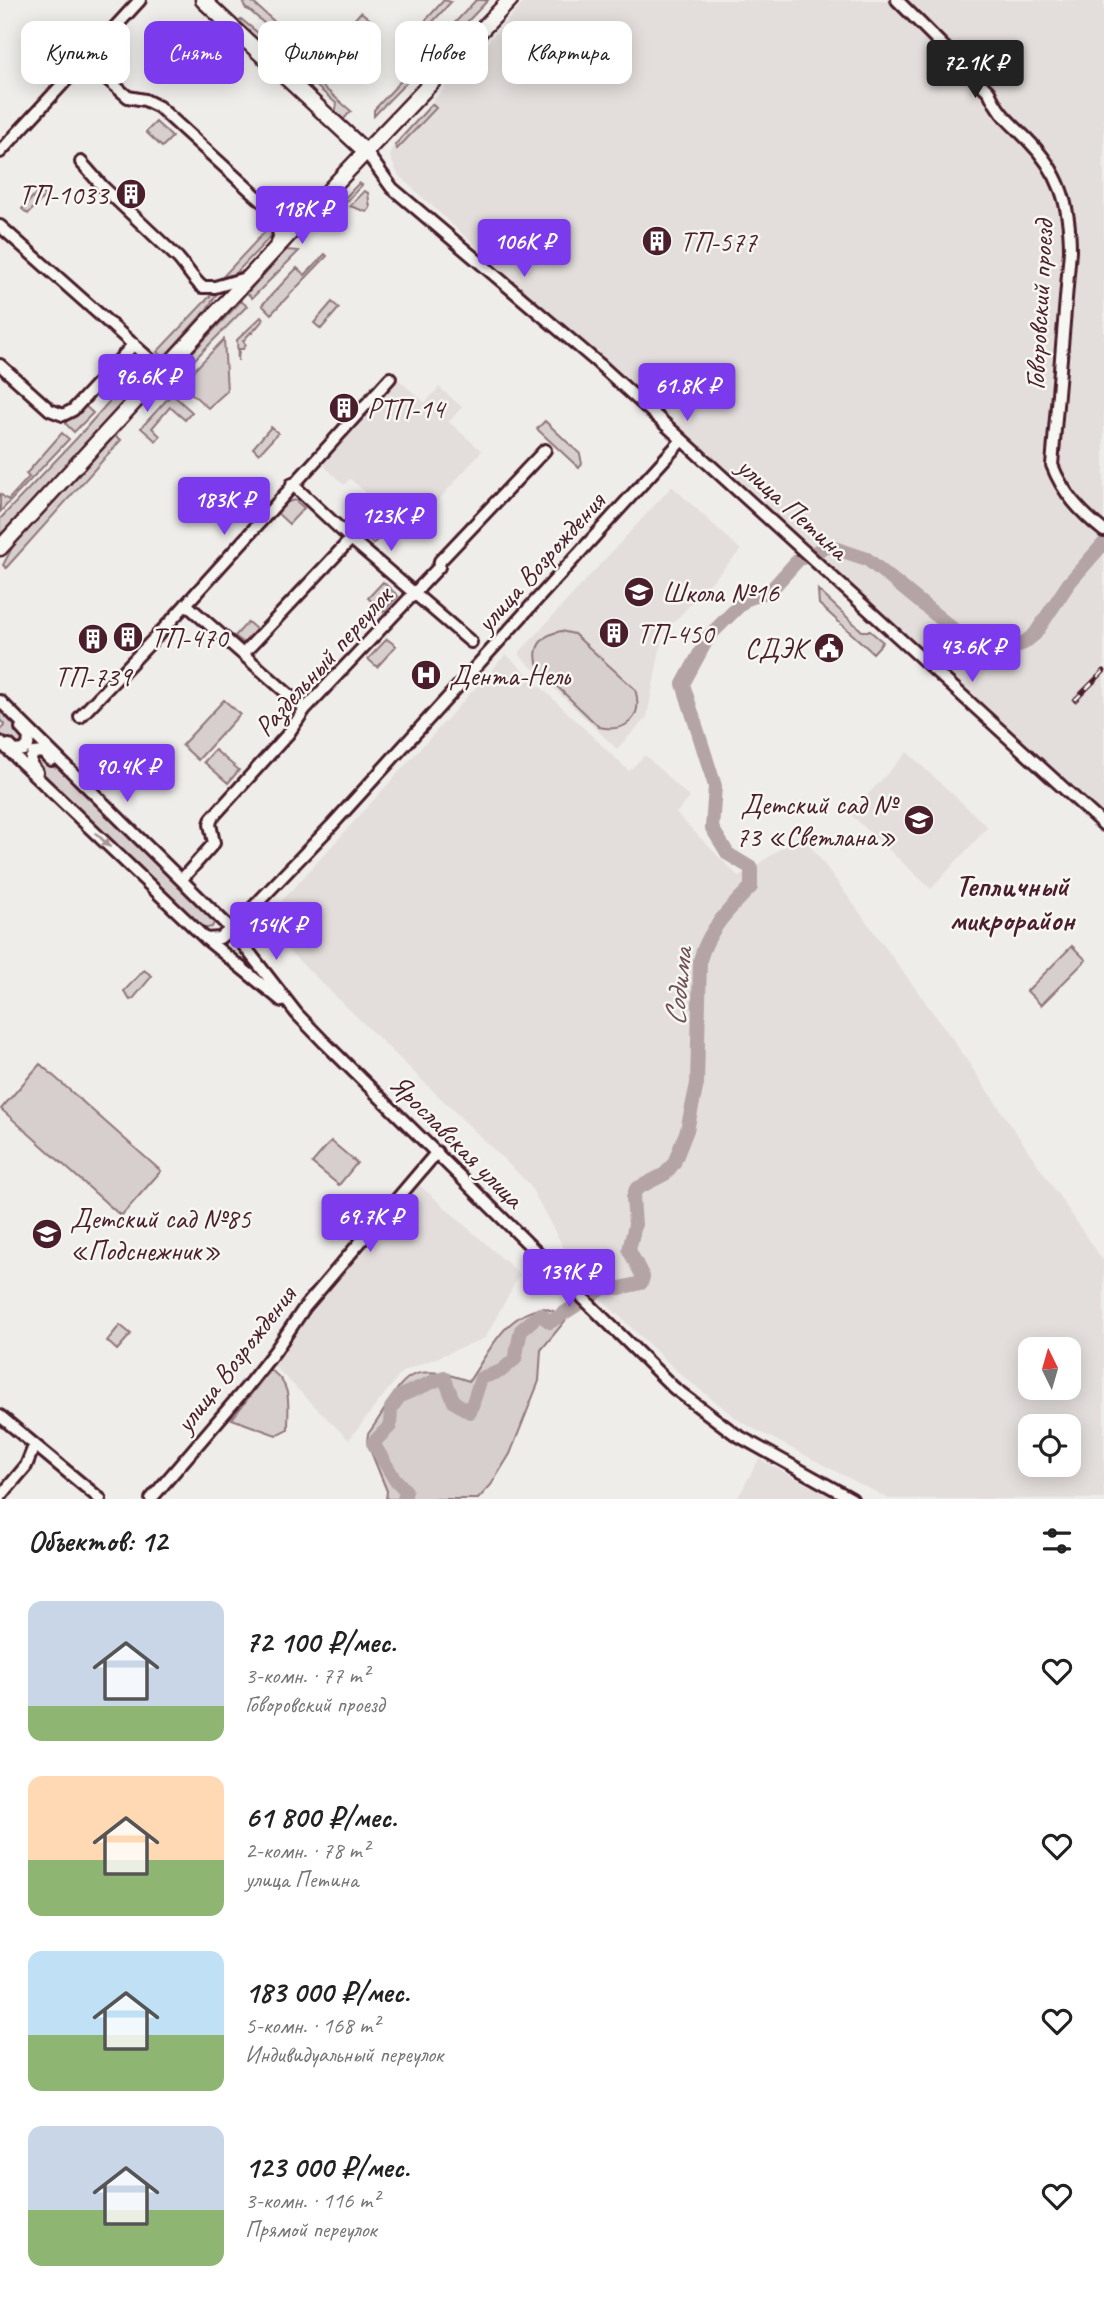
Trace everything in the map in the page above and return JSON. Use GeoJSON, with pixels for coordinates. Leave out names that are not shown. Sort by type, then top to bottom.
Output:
{"type":"FeatureCollection","features":[{"type":"Feature","properties":{"kind":"main road","name":"улица Петина"},"geometry":{"type":"LineString","coordinates":[[203,0],[366,152]]}},
{"type":"Feature","properties":{"kind":"main road"},"geometry":{"type":"LineString","coordinates":[[0,548],[510,0]]}},
{"type":"Feature","properties":{"kind":"street"},"geometry":{"type":"LineString","coordinates":[[121,21],[140,0]]}},
{"type":"Feature","properties":{"kind":"street","name":"Говоровский проезд"},"geometry":{"type":"LineString","coordinates":[[897,0],[989,92],[998,110],[1044,157],[1059,183],[1070,225],[1070,251],[1052,465],[1059,483],[1071,500],[1103,530]]}},
{"type":"Feature","properties":{"kind":"street"},"geometry":{"type":"LineString","coordinates":[[0,152],[63,84]]}},
{"type":"Feature","properties":{"kind":"street"},"geometry":{"type":"LineString","coordinates":[[113,84],[128,97],[145,100],[159,107],[276,214],[279,237],[275,250]]}},
{"type":"Feature","properties":{"kind":"street","name":"улица Петина"},"geometry":{"type":"LineString","coordinates":[[366,152],[392,188],[563,333],[1104,825]]}},
{"type":"Feature","properties":{"kind":"street"},"geometry":{"type":"LineString","coordinates":[[81,162],[103,187],[178,258],[187,268],[188,274],[202,287],[215,287],[251,276]]}},
{"type":"Feature","properties":{"kind":"street"},"geometry":{"type":"LineString","coordinates":[[276,214],[314,208]]}},
{"type":"Feature","properties":{"kind":"street"},"geometry":{"type":"LineString","coordinates":[[0,226],[163,371]]}},
{"type":"Feature","properties":{"kind":"street"},"geometry":{"type":"LineString","coordinates":[[0,365],[50,410],[59,415],[67,414],[134,344]]}},
{"type":"Feature","properties":{"kind":"street"},"geometry":{"type":"LineString","coordinates":[[80,717],[390,378]]}},
{"type":"Feature","properties":{"kind":"street","name":"улица Возрождения"},"geometry":{"type":"LineString","coordinates":[[231,929],[331,826],[682,440]]}},
{"type":"Feature","properties":{"kind":"street","name":"Раздельный переулок"},"geometry":{"type":"LineString","coordinates":[[182,880],[214,843],[210,824],[212,818],[288,734],[305,709],[545,450]]}},
{"type":"Feature","properties":{"kind":"street"},"geometry":{"type":"LineString","coordinates":[[292,484],[351,540],[471,642]]}},
{"type":"Feature","properties":{"kind":"street"},"geometry":{"type":"LineString","coordinates":[[243,654],[351,540]]}},
{"type":"Feature","properties":{"kind":"street"},"geometry":{"type":"LineString","coordinates":[[186,604],[305,709]]}},
{"type":"Feature","properties":{"kind":"street","name":"Ярославская улица"},"geometry":{"type":"LineString","coordinates":[[0,701],[231,929],[297,1014]]}},
{"type":"Feature","properties":{"kind":"street","name":"Ярославская улица"},"geometry":{"type":"LineString","coordinates":[[0,742],[5,742],[15,751],[28,746],[29,737],[14,722],[15,716]]}},
{"type":"Feature","properties":{"kind":"street","name":"Ярославская улица"},"geometry":{"type":"LineString","coordinates":[[0,742],[206,939],[297,1014],[674,1388],[707,1415],[796,1470],[852,1499]]}},
{"type":"Feature","properties":{"kind":"street","name":"Ярославская улица"},"geometry":{"type":"LineString","coordinates":[[47,786],[47,782],[31,764],[32,756],[38,751],[43,752],[56,764],[63,763]]}},
{"type":"Feature","properties":{"kind":"street"},"geometry":{"type":"LineString","coordinates":[[206,939],[220,938],[231,929]]}},
{"type":"Feature","properties":{"kind":"street","name":"улица Возрождения"},"geometry":{"type":"LineString","coordinates":[[151,1499],[246,1388],[305,1307],[437,1152]]}},
{"type":"Feature","properties":{"kind":"street"},"geometry":{"type":"LineString","coordinates":[[0,1416],[100,1499]]}},
{"type":"Feature","properties":{"kind":"street"},"geometry":{"type":"LineString","coordinates":[[0,1497],[26,1466],[34,1446]]}},
{"type":"Feature","properties":{"kind":"shaded area"},"geometry":{"type":"Polygon","coordinates":[[[444,0],[451,2],[434,21],[425,21],[444,0]]]}},
{"type":"Feature","properties":{"kind":"shaded area"},"geometry":{"type":"Polygon","coordinates":[[[476,0],[488,0],[467,21],[457,21],[476,0]]]}},
{"type":"Feature","properties":{"kind":"shaded area"},"geometry":{"type":"Polygon","coordinates":[[[526,0],[1104,0],[1104,820],[398,175],[390,157],[393,144],[448,84],[488,84],[488,41],[502,26],[502,84],[632,84],[632,21],[507,21],[526,0]]]}},
{"type":"Feature","properties":{"kind":"shaded area"},"geometry":{"type":"Polygon","coordinates":[[[251,1],[274,21],[262,21],[243,4],[251,1]]]}},
{"type":"Feature","properties":{"kind":"shaded area"},"geometry":{"type":"Polygon","coordinates":[[[361,12],[372,21],[353,21],[361,12]]]}},
{"type":"Feature","properties":{"kind":"shaded area"},"geometry":{"type":"Polygon","coordinates":[[[244,21],[258,33],[258,40],[244,28],[244,21]]]}},
{"type":"Feature","properties":{"kind":"shaded area"},"geometry":{"type":"Polygon","coordinates":[[[305,84],[320,84],[351,111],[343,120],[335,113],[337,104],[315,85],[309,88],[305,84]]]}},
{"type":"Feature","properties":{"kind":"shaded area"},"geometry":{"type":"Polygon","coordinates":[[[398,84],[405,84],[374,116],[374,110],[398,84]]]}},
{"type":"Feature","properties":{"kind":"shaded area"},"geometry":{"type":"Polygon","coordinates":[[[432,104],[436,108],[397,149],[395,145],[432,104]]]}},
{"type":"Feature","properties":{"kind":"shaded area"},"geometry":{"type":"Polygon","coordinates":[[[156,122],[172,137],[162,147],[146,132],[156,122]]]}},
{"type":"Feature","properties":{"kind":"shaded area"},"geometry":{"type":"Polygon","coordinates":[[[359,183],[362,185],[326,224],[326,218],[359,183]]]}},
{"type":"Feature","properties":{"kind":"shaded area"},"geometry":{"type":"Polygon","coordinates":[[[39,190],[45,196],[28,214],[22,209],[39,190]]]}},
{"type":"Feature","properties":{"kind":"shaded area"},"geometry":{"type":"Polygon","coordinates":[[[364,191],[368,193],[370,208],[367,212],[350,206],[364,191]]]}},
{"type":"Feature","properties":{"kind":"shaded area"},"geometry":{"type":"Polygon","coordinates":[[[274,222],[273,234],[237,272],[218,282],[274,222]]]}},
{"type":"Feature","properties":{"kind":"shaded area"},"geometry":{"type":"Polygon","coordinates":[[[286,250],[299,251],[252,298],[247,293],[286,250]]]}},
{"type":"Feature","properties":{"kind":"shaded area"},"geometry":{"type":"Polygon","coordinates":[[[325,254],[327,256],[271,314],[262,305],[297,268],[305,275],[325,254]]]}},
{"type":"Feature","properties":{"kind":"shaded area"},"geometry":{"type":"Polygon","coordinates":[[[213,293],[216,295],[207,309],[165,356],[161,356],[157,352],[213,293]]]}},
{"type":"Feature","properties":{"kind":"shaded area"},"geometry":{"type":"Polygon","coordinates":[[[241,301],[247,306],[193,361],[191,354],[241,301]]]}},
{"type":"Feature","properties":{"kind":"shaded area"},"geometry":{"type":"Polygon","coordinates":[[[332,302],[339,308],[321,329],[314,323],[332,302]]]}},
{"type":"Feature","properties":{"kind":"shaded area"},"geometry":{"type":"Polygon","coordinates":[[[261,317],[263,320],[243,341],[246,345],[239,349],[238,361],[237,340],[261,317]]]}},
{"type":"Feature","properties":{"kind":"shaded area"},"geometry":{"type":"Polygon","coordinates":[[[224,339],[227,391],[208,408],[181,384],[224,339]]]}},
{"type":"Feature","properties":{"kind":"shaded area"},"geometry":{"type":"Polygon","coordinates":[[[137,370],[145,377],[100,430],[0,535],[0,519],[137,370]]]}},
{"type":"Feature","properties":{"kind":"shaded area"},"geometry":{"type":"Polygon","coordinates":[[[398,379],[425,403],[439,387],[462,407],[449,422],[482,451],[413,529],[389,507],[386,510],[350,479],[344,485],[322,464],[398,379]]]}},
{"type":"Feature","properties":{"kind":"shaded area"},"geometry":{"type":"Polygon","coordinates":[[[172,394],[192,412],[185,420],[170,407],[152,428],[160,436],[156,441],[141,428],[172,394]]]}},
{"type":"Feature","properties":{"kind":"shaded area"},"geometry":{"type":"Polygon","coordinates":[[[83,404],[93,413],[74,432],[66,424],[66,420],[83,404]]]}},
{"type":"Feature","properties":{"kind":"shaded area"},"geometry":{"type":"Polygon","coordinates":[[[545,421],[580,454],[582,464],[579,468],[537,429],[545,421]]]}},
{"type":"Feature","properties":{"kind":"shaded area"},"geometry":{"type":"Polygon","coordinates":[[[271,427],[278,433],[259,454],[253,448],[271,427]]]}},
{"type":"Feature","properties":{"kind":"shaded area"},"geometry":{"type":"Polygon","coordinates":[[[62,433],[69,439],[0,512],[0,494],[8,500],[29,477],[26,474],[62,433]]]}},
{"type":"Feature","properties":{"kind":"shaded area"},"geometry":{"type":"Polygon","coordinates":[[[115,436],[121,440],[6,568],[3,565],[13,546],[115,436]]]}},
{"type":"Feature","properties":{"kind":"shaded area","name":"Школа №16"},"geometry":{"type":"Polygon","coordinates":[[[672,486],[741,550],[663,634],[647,717],[617,749],[518,654],[672,486]]]}},
{"type":"Feature","properties":{"kind":"shaded area"},"geometry":{"type":"Polygon","coordinates":[[[295,500],[304,508],[289,524],[276,512],[284,503],[295,500]]]}},
{"type":"Feature","properties":{"kind":"shaded area"},"geometry":{"type":"Polygon","coordinates":[[[366,517],[384,533],[373,544],[356,527],[366,517]]]}},
{"type":"Feature","properties":{"kind":"shaded area"},"geometry":{"type":"Polygon","coordinates":[[[383,582],[398,596],[383,612],[368,598],[383,582]]]}},
{"type":"Feature","properties":{"kind":"shaded area"},"geometry":{"type":"Polygon","coordinates":[[[818,590],[862,631],[870,631],[883,642],[873,653],[819,604],[818,590]]]}},
{"type":"Feature","properties":{"kind":"shaded area"},"geometry":{"type":"Polygon","coordinates":[[[248,622],[257,630],[244,644],[235,636],[248,622]]]}},
{"type":"Feature","properties":{"kind":"shaded area"},"geometry":{"type":"Polygon","coordinates":[[[561,631],[574,634],[635,689],[637,708],[635,715],[625,725],[617,728],[599,727],[539,669],[537,649],[543,639],[561,631]]]}},
{"type":"Feature","properties":{"kind":"shaded area"},"geometry":{"type":"Polygon","coordinates":[[[387,639],[396,646],[377,667],[368,659],[387,639]]]}},
{"type":"Feature","properties":{"kind":"shaded area"},"geometry":{"type":"Polygon","coordinates":[[[506,654],[629,771],[645,755],[690,798],[676,813],[739,877],[802,834],[951,1037],[1104,1262],[1104,1499],[889,1499],[741,1422],[679,1373],[581,1280],[529,1184],[261,924],[506,654]]]}},
{"type":"Feature","properties":{"kind":"shaded area"},"geometry":{"type":"Polygon","coordinates":[[[224,700],[240,714],[198,760],[182,745],[224,700]]]}},
{"type":"Feature","properties":{"kind":"shaded area"},"geometry":{"type":"Polygon","coordinates":[[[0,709],[24,737],[23,746],[15,747],[0,736],[0,730],[5,725],[0,720],[0,709]]]}},
{"type":"Feature","properties":{"kind":"shaded area"},"geometry":{"type":"Polygon","coordinates":[[[215,750],[239,770],[228,783],[204,762],[215,750]]]}},
{"type":"Feature","properties":{"kind":"shaded area","name":"Детский сад № 73 «Светлана»"},"geometry":{"type":"Polygon","coordinates":[[[907,752],[988,827],[931,889],[850,814],[907,752]]]}},
{"type":"Feature","properties":{"kind":"shaded area"},"geometry":{"type":"Polygon","coordinates":[[[42,755],[54,767],[62,769],[215,920],[212,927],[202,929],[51,787],[51,782],[35,766],[34,758],[42,755]]]}},
{"type":"Feature","properties":{"kind":"shaded area"},"geometry":{"type":"Polygon","coordinates":[[[1072,946],[1086,960],[1041,1005],[1027,991],[1072,946]]]}},
{"type":"Feature","properties":{"kind":"shaded area"},"geometry":{"type":"Polygon","coordinates":[[[144,970],[152,976],[130,1000],[124,991],[144,970]]]}},
{"type":"Feature","properties":{"kind":"shaded area"},"geometry":{"type":"Polygon","coordinates":[[[40,1064],[161,1171],[121,1216],[1,1109],[40,1064]]]}},
{"type":"Feature","properties":{"kind":"shaded area"},"geometry":{"type":"Polygon","coordinates":[[[331,1141],[357,1163],[339,1185],[312,1163],[331,1141]]]}},
{"type":"Feature","properties":{"kind":"shaded area"},"geometry":{"type":"Polygon","coordinates":[[[416,1182],[520,1274],[485,1338],[402,1372],[349,1440],[270,1362],[302,1326],[298,1321],[416,1182]]]}},
{"type":"Feature","properties":{"kind":"shaded area"},"geometry":{"type":"Polygon","coordinates":[[[544,1308],[553,1311],[565,1321],[541,1350],[539,1381],[510,1454],[491,1485],[478,1499],[386,1499],[387,1491],[367,1442],[368,1434],[397,1389],[416,1374],[428,1372],[469,1381],[491,1346],[508,1326],[530,1311],[544,1308]]]}},
{"type":"Feature","properties":{"kind":"shaded area"},"geometry":{"type":"Polygon","coordinates":[[[120,1325],[131,1334],[117,1350],[107,1341],[120,1325]]]}},
{"type":"Feature","properties":{"kind":"shaded area"},"geometry":{"type":"Polygon","coordinates":[[[270,1370],[283,1382],[288,1396],[288,1429],[276,1435],[232,1419],[270,1370]]]}},
{"type":"Feature","properties":{"kind":"shaded area"},"geometry":{"type":"Polygon","coordinates":[[[759,1459],[835,1499],[737,1499],[759,1459]]]}},
{"type":"Feature","properties":{"kind":"waterway","name":"Содима"},"geometry":{"type":"LineString","coordinates":[[404,1499],[406,1491],[394,1478],[373,1443],[390,1426],[391,1408],[400,1396],[444,1377],[454,1402],[470,1412],[481,1378],[501,1371],[515,1359],[521,1330],[540,1314],[550,1322],[605,1287],[620,1288],[641,1283],[643,1277],[629,1250],[635,1225],[633,1198],[636,1189],[665,1174],[674,1163],[687,1130],[697,1084],[700,960],[714,930],[751,887],[751,868],[728,854],[712,828],[715,786],[683,684],[709,636],[745,600],[771,590],[798,560],[828,546],[867,559],[963,637],[1004,651],[1024,643],[1035,634],[1069,583],[1104,543]]}},
{"type":"Feature","properties":{"kind":"railway"},"geometry":{"type":"LineString","coordinates":[[1075,700],[1104,671]]}},
{"type":"Feature","properties":{"kind":"place","name":"ТП-1033"},"geometry":{"type":"Point","coordinates":[131,194]}},
{"type":"Feature","properties":{"kind":"place","name":"ТП-577"},"geometry":{"type":"Point","coordinates":[657,241]}},
{"type":"Feature","properties":{"kind":"place","name":"РТП-14"},"geometry":{"type":"Point","coordinates":[344,408]}},
{"type":"Feature","properties":{"kind":"place","name":"Школа №16"},"geometry":{"type":"Point","coordinates":[639,592]}},
{"type":"Feature","properties":{"kind":"place","name":"ТП-450"},"geometry":{"type":"Point","coordinates":[614,633]}},
{"type":"Feature","properties":{"kind":"place","name":"ТП-470"},"geometry":{"type":"Point","coordinates":[128,637]}},
{"type":"Feature","properties":{"kind":"place","name":"ТП-739"},"geometry":{"type":"Point","coordinates":[93,639]}},
{"type":"Feature","properties":{"kind":"place","name":"СДЭК"},"geometry":{"type":"Point","coordinates":[829,648]}},
{"type":"Feature","properties":{"kind":"place","name":"Дента-Нель"},"geometry":{"type":"Point","coordinates":[426,675]}},
{"type":"Feature","properties":{"kind":"place","name":"Детский сад № 73 «Светлана»"},"geometry":{"type":"Point","coordinates":[919,820]}},
{"type":"Feature","properties":{"kind":"place","name":"Детский сад №85 «Подснежник»"},"geometry":{"type":"Point","coordinates":[47,1234]}},
{"type":"Feature","properties":{"kind":"district","name":"Тепличный микрорайон"},"geometry":{"type":"Point","coordinates":[1012,903]}}]}
